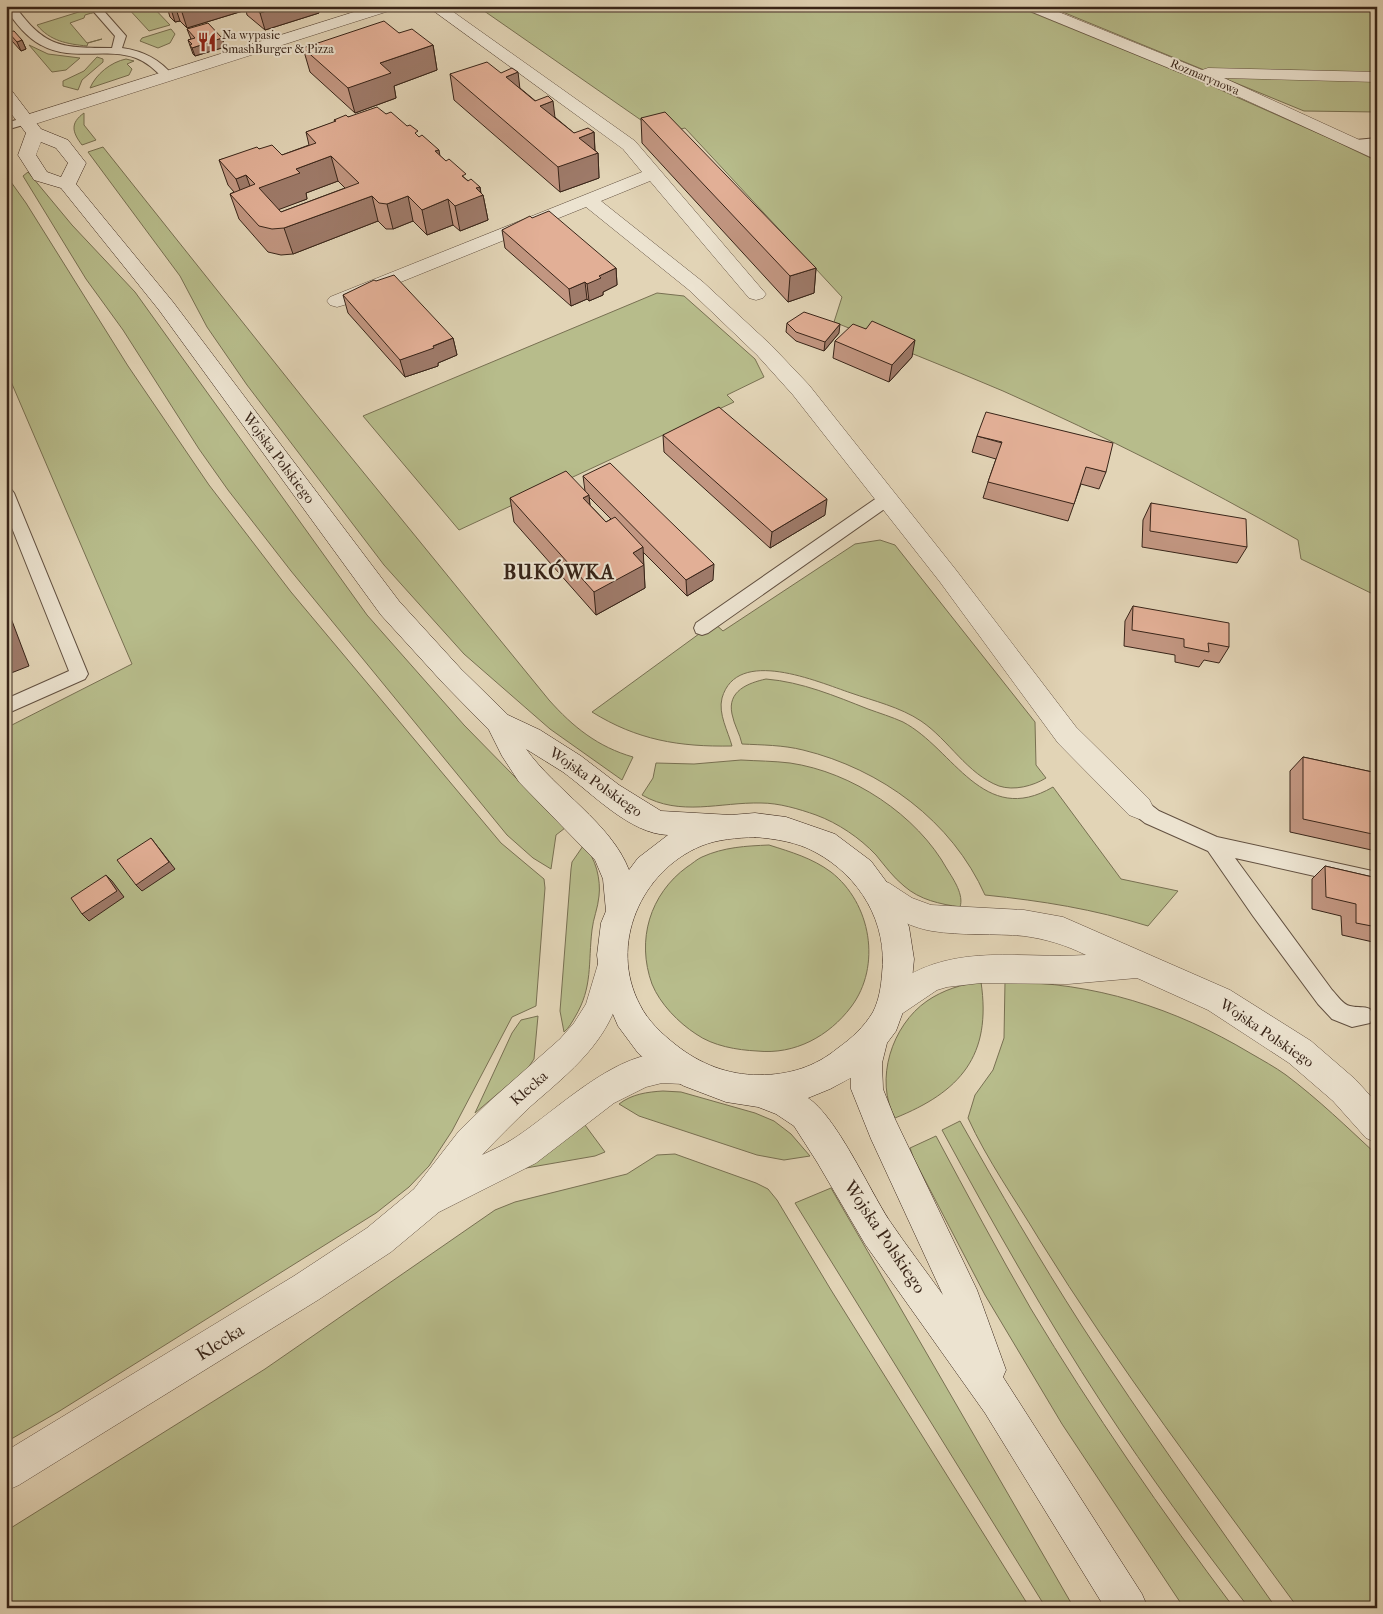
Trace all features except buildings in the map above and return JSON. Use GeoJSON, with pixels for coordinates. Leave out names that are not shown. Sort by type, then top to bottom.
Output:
{"type":"FeatureCollection","features":[{"type":"Feature","properties":{"kind":"street"},"geometry":{"type":"LineString","coordinates":[[31,127],[167,76],[390,6]]}},
{"type":"Feature","properties":{"kind":"street"},"geometry":{"type":"LineString","coordinates":[[435,6],[629,145],[756,294]]}},
{"type":"Feature","properties":{"kind":"street","name":"Rozmarynowa"},"geometry":{"type":"LineString","coordinates":[[1030,6],[1196,73],[1377,154]]}},
{"type":"Feature","properties":{"kind":"street"},"geometry":{"type":"LineString","coordinates":[[1196,73],[1240,72],[1377,77]]}},
{"type":"Feature","properties":{"kind":"street"},"geometry":{"type":"LineString","coordinates":[[6,95],[31,127],[62,144],[77,163],[67,184],[40,176],[33,165],[27,155],[31,127]]}},
{"type":"Feature","properties":{"kind":"street"},"geometry":{"type":"LineString","coordinates":[[337,301],[652,174]]}},
{"type":"Feature","properties":{"kind":"street","name":"Wojska Polskiego"},"geometry":{"type":"LineString","coordinates":[[67,184],[166,306],[390,608],[452,676],[499,723],[529,774],[591,836],[610,859],[614,866],[619,887],[620,910]]}},
{"type":"Feature","properties":{"kind":"street"},"geometry":{"type":"LineString","coordinates":[[588,200],[696,286],[764,350],[801,390],[948,576],[1067,735],[1139,807]]}},
{"type":"Feature","properties":{"kind":"street","name":"Wojska Polskiego"},"geometry":{"type":"LineString","coordinates":[[499,723],[538,742],[646,817],[658,823],[728,826]]}},
{"type":"Feature","properties":{"kind":"street"},"geometry":{"type":"LineString","coordinates":[[728,826],[783,827],[810,835],[834,848],[857,865],[879,892],[889,909],[897,935],[900,962],[897,989],[887,1016],[872,1040],[851,1061],[825,1076],[793,1087],[758,1091],[724,1086],[690,1074],[662,1056],[639,1033],[625,1011],[616,988],[612,964],[612,940],[620,910],[626,896],[639,876],[655,860],[676,844],[701,833],[728,826]]}},
{"type":"Feature","properties":{"kind":"street","name":"Wojska Polskiego"},"geometry":{"type":"LineString","coordinates":[[879,892],[902,908],[931,918],[1024,924],[1062,930],[1219,1000],[1300,1052],[1344,1090],[1377,1127]]}},
{"type":"Feature","properties":{"kind":"street","name":"Klecka"},"geometry":{"type":"LineString","coordinates":[[6,1472],[306,1288],[379,1240],[426,1201],[471,1143],[502,1111],[571,1050],[584,1034],[598,1012],[612,964]]}},
{"type":"Feature","properties":{"kind":"street","name":"Wojska Polskiego"},"geometry":{"type":"LineString","coordinates":[[892,1003],[928,979],[947,973],[981,969],[1068,970],[1139,965]]}},
{"type":"Feature","properties":{"kind":"street","name":"Wojska Polskiego"},"geometry":{"type":"LineString","coordinates":[[872,1040],[866,1063],[867,1089],[882,1128],[965,1302],[998,1400]]}},
{"type":"Feature","properties":{"kind":"street","name":"Klecka"},"geometry":{"type":"LineString","coordinates":[[426,1201],[524,1151],[603,1092],[642,1072],[662,1068],[683,1069]]}},
{"type":"Feature","properties":{"kind":"street","name":"Wojska Polskiego"},"geometry":{"type":"LineString","coordinates":[[758,1091],[787,1103],[805,1115],[829,1150],[877,1232],[998,1400],[1128,1608]]}},
{"type":"Feature","properties":{"kind":"lane"},"geometry":{"type":"LineString","coordinates":[[9,6],[36,37],[47,45],[72,50],[116,51],[141,55],[155,63],[167,76]]}},
{"type":"Feature","properties":{"kind":"lane"},"geometry":{"type":"LineString","coordinates":[[99,12],[121,36],[116,51]]}},
{"type":"Feature","properties":{"kind":"lane"},"geometry":{"type":"LineString","coordinates":[[6,127],[31,127]]}},
{"type":"Feature","properties":{"kind":"lane"},"geometry":{"type":"LineString","coordinates":[[1356,144],[1377,142]]}},
{"type":"Feature","properties":{"kind":"lane"},"geometry":{"type":"LineString","coordinates":[[6,493],[79,674],[6,707]]}},
{"type":"Feature","properties":{"kind":"lane"},"geometry":{"type":"LineString","coordinates":[[702,628],[887,499]]}},
{"type":"Feature","properties":{"kind":"lane"},"geometry":{"type":"LineString","coordinates":[[1139,807],[1152,817],[1215,845],[1377,881]]}},
{"type":"Feature","properties":{"kind":"lane"},"geometry":{"type":"LineString","coordinates":[[1215,845],[1260,910],[1325,997],[1339,1012],[1352,1017],[1363,1016]]}},
{"type":"Feature","properties":{"kind":"green space"},"geometry":{"type":"Polygon","coordinates":[[[98,6],[126,6],[85,15],[84,18],[70,23],[87,43],[102,39],[88,43],[87,46],[59,41],[47,35],[37,25],[98,6]]]}},
{"type":"Feature","properties":{"kind":"green space"},"geometry":{"type":"Polygon","coordinates":[[[126,6],[152,6],[170,25],[149,31],[126,6]]]}},
{"type":"Feature","properties":{"kind":"green space"},"geometry":{"type":"Polygon","coordinates":[[[477,6],[1016,6],[1205,83],[1377,161],[1377,596],[1301,559],[1298,540],[1152,462],[1003,391],[834,322],[842,297],[685,128],[661,134],[477,6]]]}},
{"type":"Feature","properties":{"kind":"green space"},"geometry":{"type":"Polygon","coordinates":[[[1048,6],[1377,6],[1377,112],[1304,111],[1048,6]]]}},
{"type":"Feature","properties":{"kind":"green space"},"geometry":{"type":"Polygon","coordinates":[[[171,29],[175,34],[170,43],[158,48],[140,41],[142,38],[171,29]]]}},
{"type":"Feature","properties":{"kind":"green space"},"geometry":{"type":"Polygon","coordinates":[[[29,45],[48,54],[80,58],[66,70],[52,72],[29,45]]]}},
{"type":"Feature","properties":{"kind":"green space"},"geometry":{"type":"Polygon","coordinates":[[[97,57],[103,59],[103,62],[82,80],[78,90],[63,86],[63,81],[84,71],[97,57]]]}},
{"type":"Feature","properties":{"kind":"green space"},"geometry":{"type":"Polygon","coordinates":[[[126,59],[134,61],[127,64],[132,69],[129,75],[90,88],[105,69],[126,59]]]}},
{"type":"Feature","properties":{"kind":"green space"},"geometry":{"type":"Polygon","coordinates":[[[84,113],[84,125],[96,140],[82,145],[76,136],[74,128],[76,120],[84,113]]]}},
{"type":"Feature","properties":{"kind":"green space"},"geometry":{"type":"Polygon","coordinates":[[[103,147],[315,413],[549,700],[567,719],[597,742],[633,757],[622,780],[550,729],[464,654],[384,565],[247,385],[207,327],[180,276],[88,152],[103,147]]]}},
{"type":"Feature","properties":{"kind":"green space"},"geometry":{"type":"Polygon","coordinates":[[[28,172],[72,225],[135,292],[367,615],[464,725],[565,828],[556,835],[551,869],[533,858],[507,835],[291,571],[228,490],[199,449],[123,330],[86,279],[23,176],[28,172]]]}},
{"type":"Feature","properties":{"kind":"green space"},"geometry":{"type":"Polygon","coordinates":[[[6,175],[26,203],[128,366],[209,485],[291,592],[501,843],[544,879],[545,888],[536,1006],[512,1017],[452,1131],[429,1166],[409,1187],[376,1213],[58,1412],[6,1442],[6,728],[132,664],[6,370],[6,175]]]}},
{"type":"Feature","properties":{"kind":"green space"},"geometry":{"type":"Polygon","coordinates":[[[657,293],[684,296],[755,359],[764,377],[727,395],[734,402],[459,530],[363,416],[657,293]]]}},
{"type":"Feature","properties":{"kind":"green space"},"geometry":{"type":"Polygon","coordinates":[[[880,540],[895,545],[1035,722],[1036,765],[1046,778],[1023,787],[999,786],[977,773],[940,737],[913,716],[887,705],[819,682],[780,672],[761,671],[744,674],[730,682],[722,698],[721,710],[732,746],[694,745],[659,740],[625,729],[592,712],[714,623],[723,631],[855,544],[880,540]]]}},
{"type":"Feature","properties":{"kind":"green space"},"geometry":{"type":"Polygon","coordinates":[[[766,679],[818,690],[903,722],[921,734],[971,780],[988,792],[1007,798],[1029,797],[1053,787],[1121,879],[1178,891],[1148,926],[1068,906],[985,895],[971,868],[954,844],[911,802],[886,785],[860,770],[803,750],[780,746],[742,744],[732,714],[731,706],[733,699],[740,689],[766,679]]]}},
{"type":"Feature","properties":{"kind":"green space"},"geometry":{"type":"Polygon","coordinates":[[[741,760],[790,763],[813,768],[859,786],[881,799],[919,831],[934,849],[958,888],[961,898],[960,907],[930,901],[910,891],[896,879],[863,843],[840,827],[816,815],[768,803],[686,807],[656,802],[642,795],[653,778],[656,763],[694,764],[741,760]]]}},
{"type":"Feature","properties":{"kind":"green space"},"geometry":{"type":"Polygon","coordinates":[[[769,845],[816,863],[831,872],[845,885],[855,900],[868,936],[867,973],[861,991],[851,1007],[822,1035],[785,1050],[741,1050],[725,1047],[703,1038],[690,1030],[665,1006],[655,991],[647,967],[646,935],[655,904],[674,878],[687,867],[700,858],[719,851],[769,845]]]}},
{"type":"Feature","properties":{"kind":"green space"},"geometry":{"type":"Polygon","coordinates":[[[583,846],[588,850],[597,869],[599,896],[593,926],[589,975],[585,995],[575,1017],[564,1032],[560,1011],[571,869],[572,862],[583,846]]]}},
{"type":"Feature","properties":{"kind":"green space"},"geometry":{"type":"Polygon","coordinates":[[[981,982],[983,1008],[981,1031],[976,1051],[966,1068],[954,1083],[937,1096],[918,1108],[895,1118],[889,1103],[886,1087],[887,1071],[890,1054],[904,1024],[915,1011],[933,997],[953,988],[981,982]]]}},
{"type":"Feature","properties":{"kind":"green space"},"geometry":{"type":"Polygon","coordinates":[[[1005,982],[1038,983],[1102,993],[1133,1001],[1193,1023],[1222,1037],[1286,1075],[1377,1155],[1377,1608],[1298,1608],[1100,1334],[992,1164],[968,1118],[975,1095],[993,1070],[1004,1038],[1005,982]]]}},
{"type":"Feature","properties":{"kind":"green space"},"geometry":{"type":"Polygon","coordinates":[[[538,1016],[534,1059],[528,1068],[475,1113],[512,1033],[521,1020],[538,1016]]]}},
{"type":"Feature","properties":{"kind":"green space"},"geometry":{"type":"Polygon","coordinates":[[[663,1091],[681,1092],[755,1113],[774,1121],[791,1134],[810,1156],[784,1160],[757,1155],[639,1116],[619,1104],[640,1094],[663,1091]]]}},
{"type":"Feature","properties":{"kind":"green space"},"geometry":{"type":"Polygon","coordinates":[[[960,1121],[1050,1275],[1105,1362],[1276,1608],[1249,1608],[1174,1508],[1103,1405],[1020,1269],[942,1130],[960,1121]]]}},
{"type":"Feature","properties":{"kind":"green space"},"geometry":{"type":"Polygon","coordinates":[[[585,1125],[605,1152],[595,1156],[526,1168],[585,1125]]]}},
{"type":"Feature","properties":{"kind":"green space"},"geometry":{"type":"Polygon","coordinates":[[[936,1136],[1031,1309],[1079,1386],[1129,1461],[1234,1608],[1184,1608],[1062,1424],[985,1295],[914,1159],[910,1148],[936,1136]]]}},
{"type":"Feature","properties":{"kind":"green space"},"geometry":{"type":"Polygon","coordinates":[[[675,1154],[756,1183],[768,1189],[777,1200],[831,1290],[1030,1608],[6,1608],[6,1531],[265,1369],[495,1210],[515,1202],[627,1174],[657,1155],[675,1154]]]}},
{"type":"Feature","properties":{"kind":"green space"},"geometry":{"type":"Polygon","coordinates":[[[831,1188],[1074,1608],[1046,1608],[795,1203],[831,1188]]]}},
{"type":"Feature","properties":{"kind":"place","name":"Na wypasie SmashBurger & Pizza"},"geometry":{"type":"Point","coordinates":[207,42]}},
{"type":"Feature","properties":{"kind":"district","name":"BUKÓWKA"},"geometry":{"type":"Point","coordinates":[559,572]}}]}
